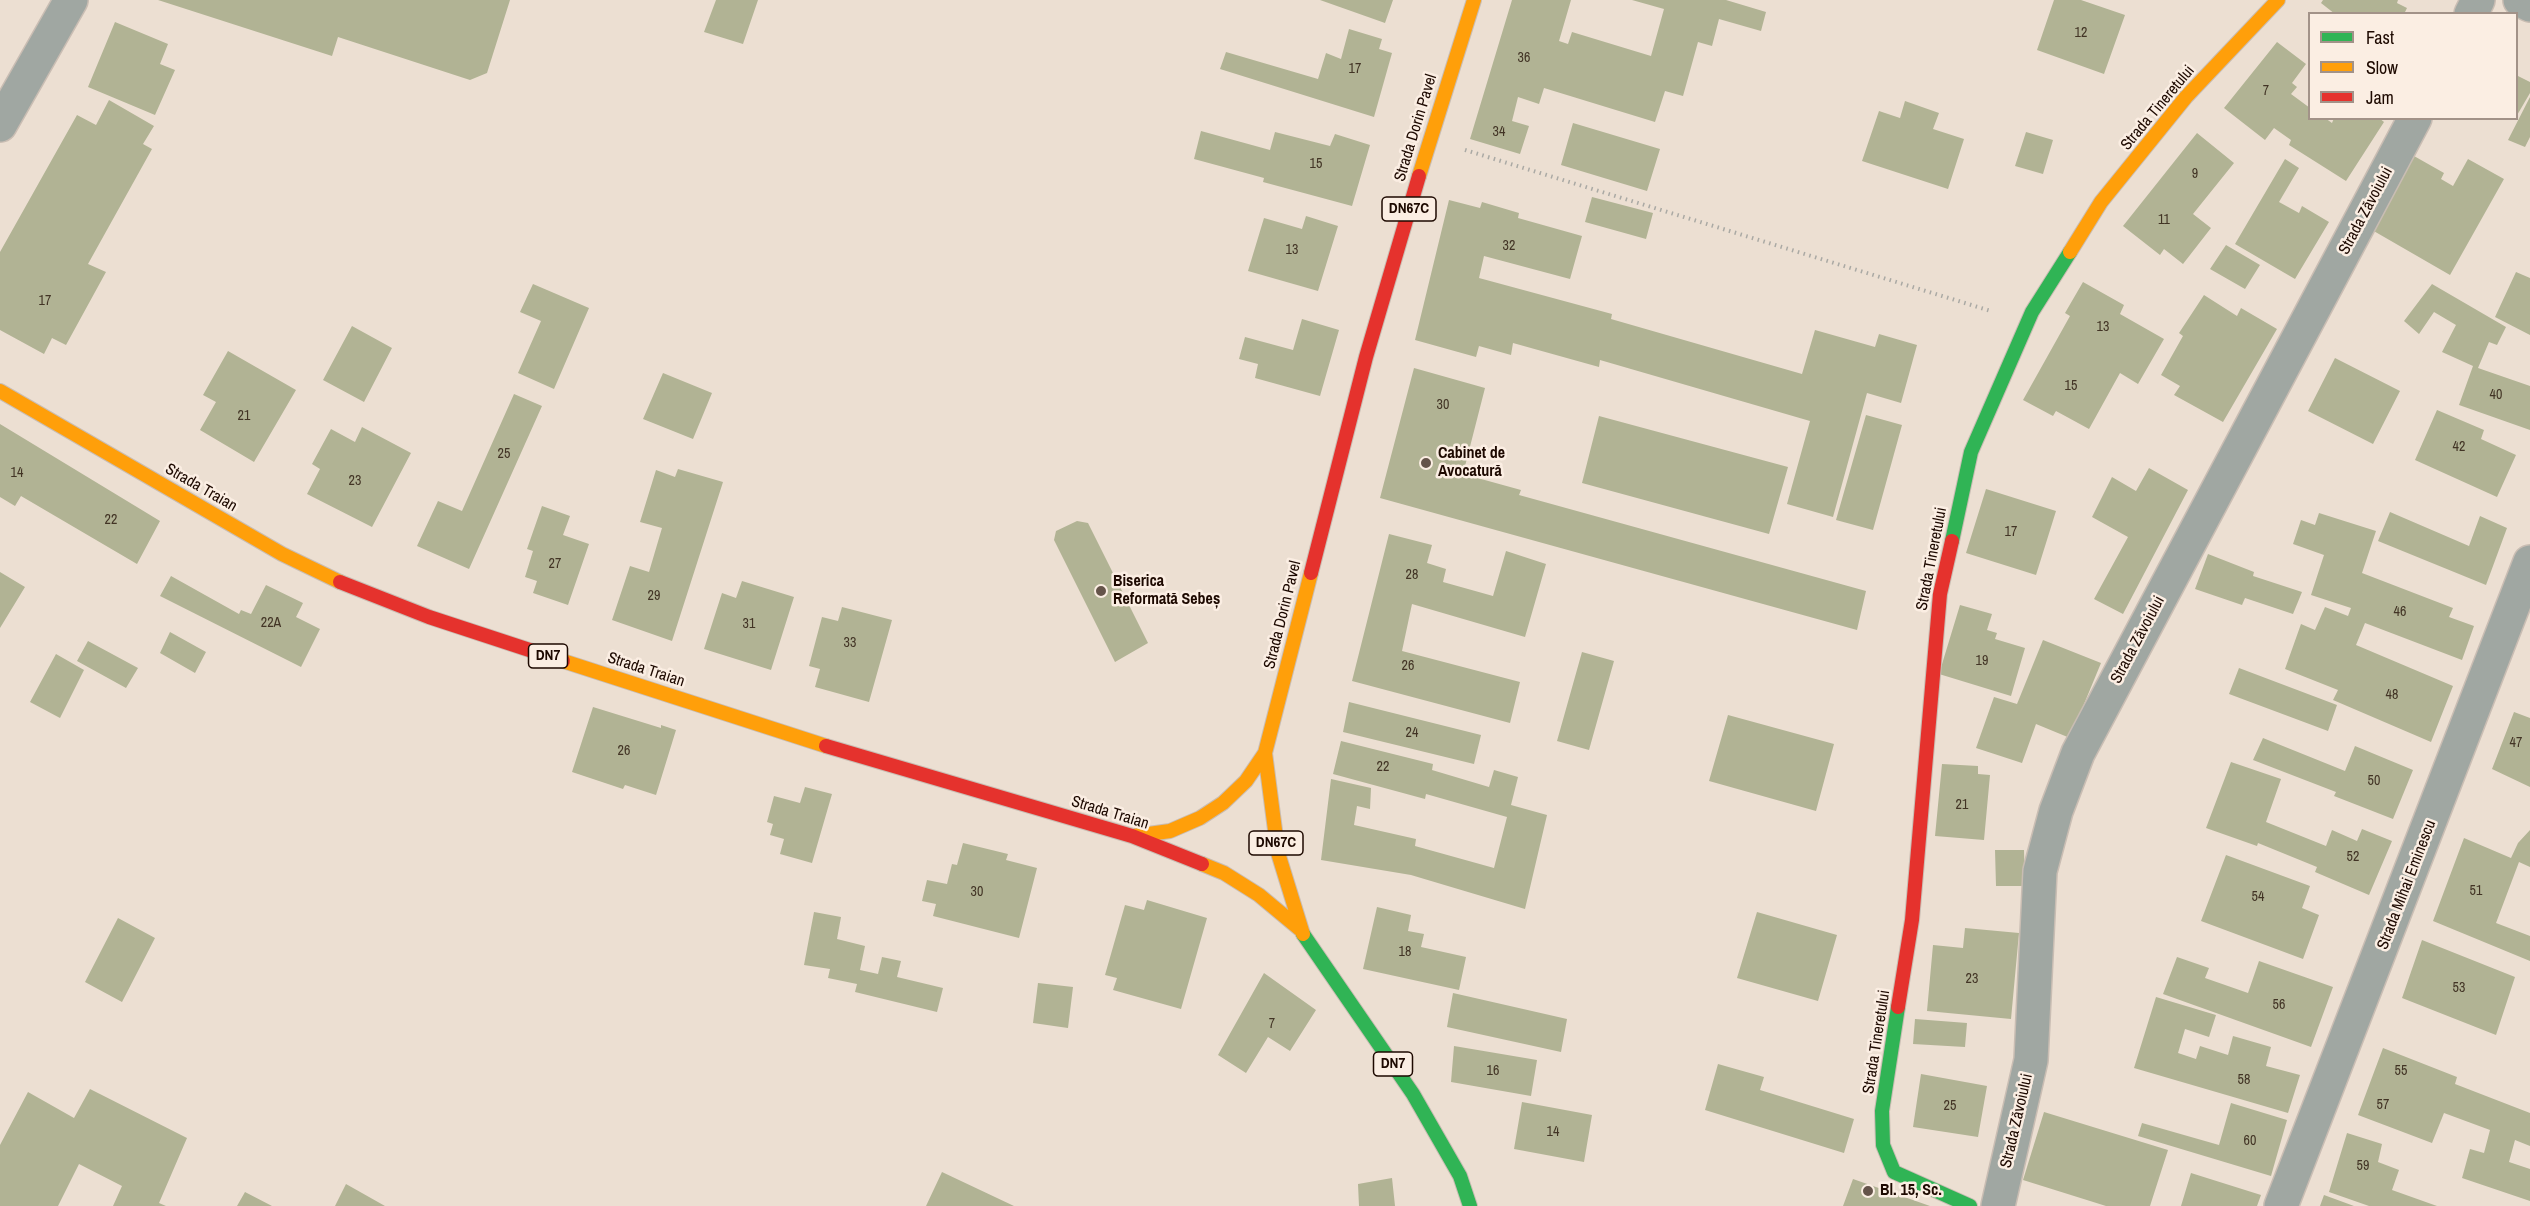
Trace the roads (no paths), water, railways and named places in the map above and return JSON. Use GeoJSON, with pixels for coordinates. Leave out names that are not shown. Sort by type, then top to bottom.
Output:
{"type":"FeatureCollection","features":[{"type":"Feature","properties":{"kind":"main road","name":"Strada Dorin Pavel"},"geometry":{"type":"LineString","coordinates":[[1470,1206],[1460,1176],[1413,1094],[1301,930],[1278,853],[1265,753],[1366,357],[1430,139],[1474,0]]}},
{"type":"Feature","properties":{"kind":"main road","name":"Strada Tineretului"},"geometry":{"type":"LineString","coordinates":[[1970,1206],[1894,1172],[1883,1145],[1882,1111],[1912,920],[1940,594],[1971,452],[2027,322],[2101,202],[2186,97],[2278,0]]}},
{"type":"Feature","properties":{"kind":"main road","name":"Strada Traian"},"geometry":{"type":"LineString","coordinates":[[0,391],[282,554],[355,589],[429,617],[832,748],[1132,836],[1224,873],[1259,895],[1301,930]]}},
{"type":"Feature","properties":{"kind":"main road","name":"DN67C"},"geometry":{"type":"LineString","coordinates":[[1132,836],[1170,831],[1200,818],[1222,803],[1246,781],[1265,753]]}},
{"type":"Feature","properties":{"kind":"street"},"geometry":{"type":"LineString","coordinates":[[0,125],[71,0]]}},
{"type":"Feature","properties":{"kind":"street"},"geometry":{"type":"LineString","coordinates":[[2520,0],[2530,4]]}},
{"type":"Feature","properties":{"kind":"street","name":"Strada Zăvoiului"},"geometry":{"type":"LineString","coordinates":[[1998,1206],[2031,1060],[2040,872],[2056,812],[2078,753],[2414,120]]}},
{"type":"Feature","properties":{"kind":"street","name":"Strada Mihai Eminescu"},"geometry":{"type":"LineString","coordinates":[[2281,1206],[2530,562]]}},
{"type":"Feature","properties":{"kind":"place","name":"Cabinet de Avocatură"},"geometry":{"type":"Point","coordinates":[1426,463]}},
{"type":"Feature","properties":{"kind":"place","name":"Biserica Reformată Sebeș"},"geometry":{"type":"Point","coordinates":[1101,591]}},
{"type":"Feature","properties":{"kind":"place","name":"Bl. 15, Sc."},"geometry":{"type":"Point","coordinates":[1868,1191]}}]}
